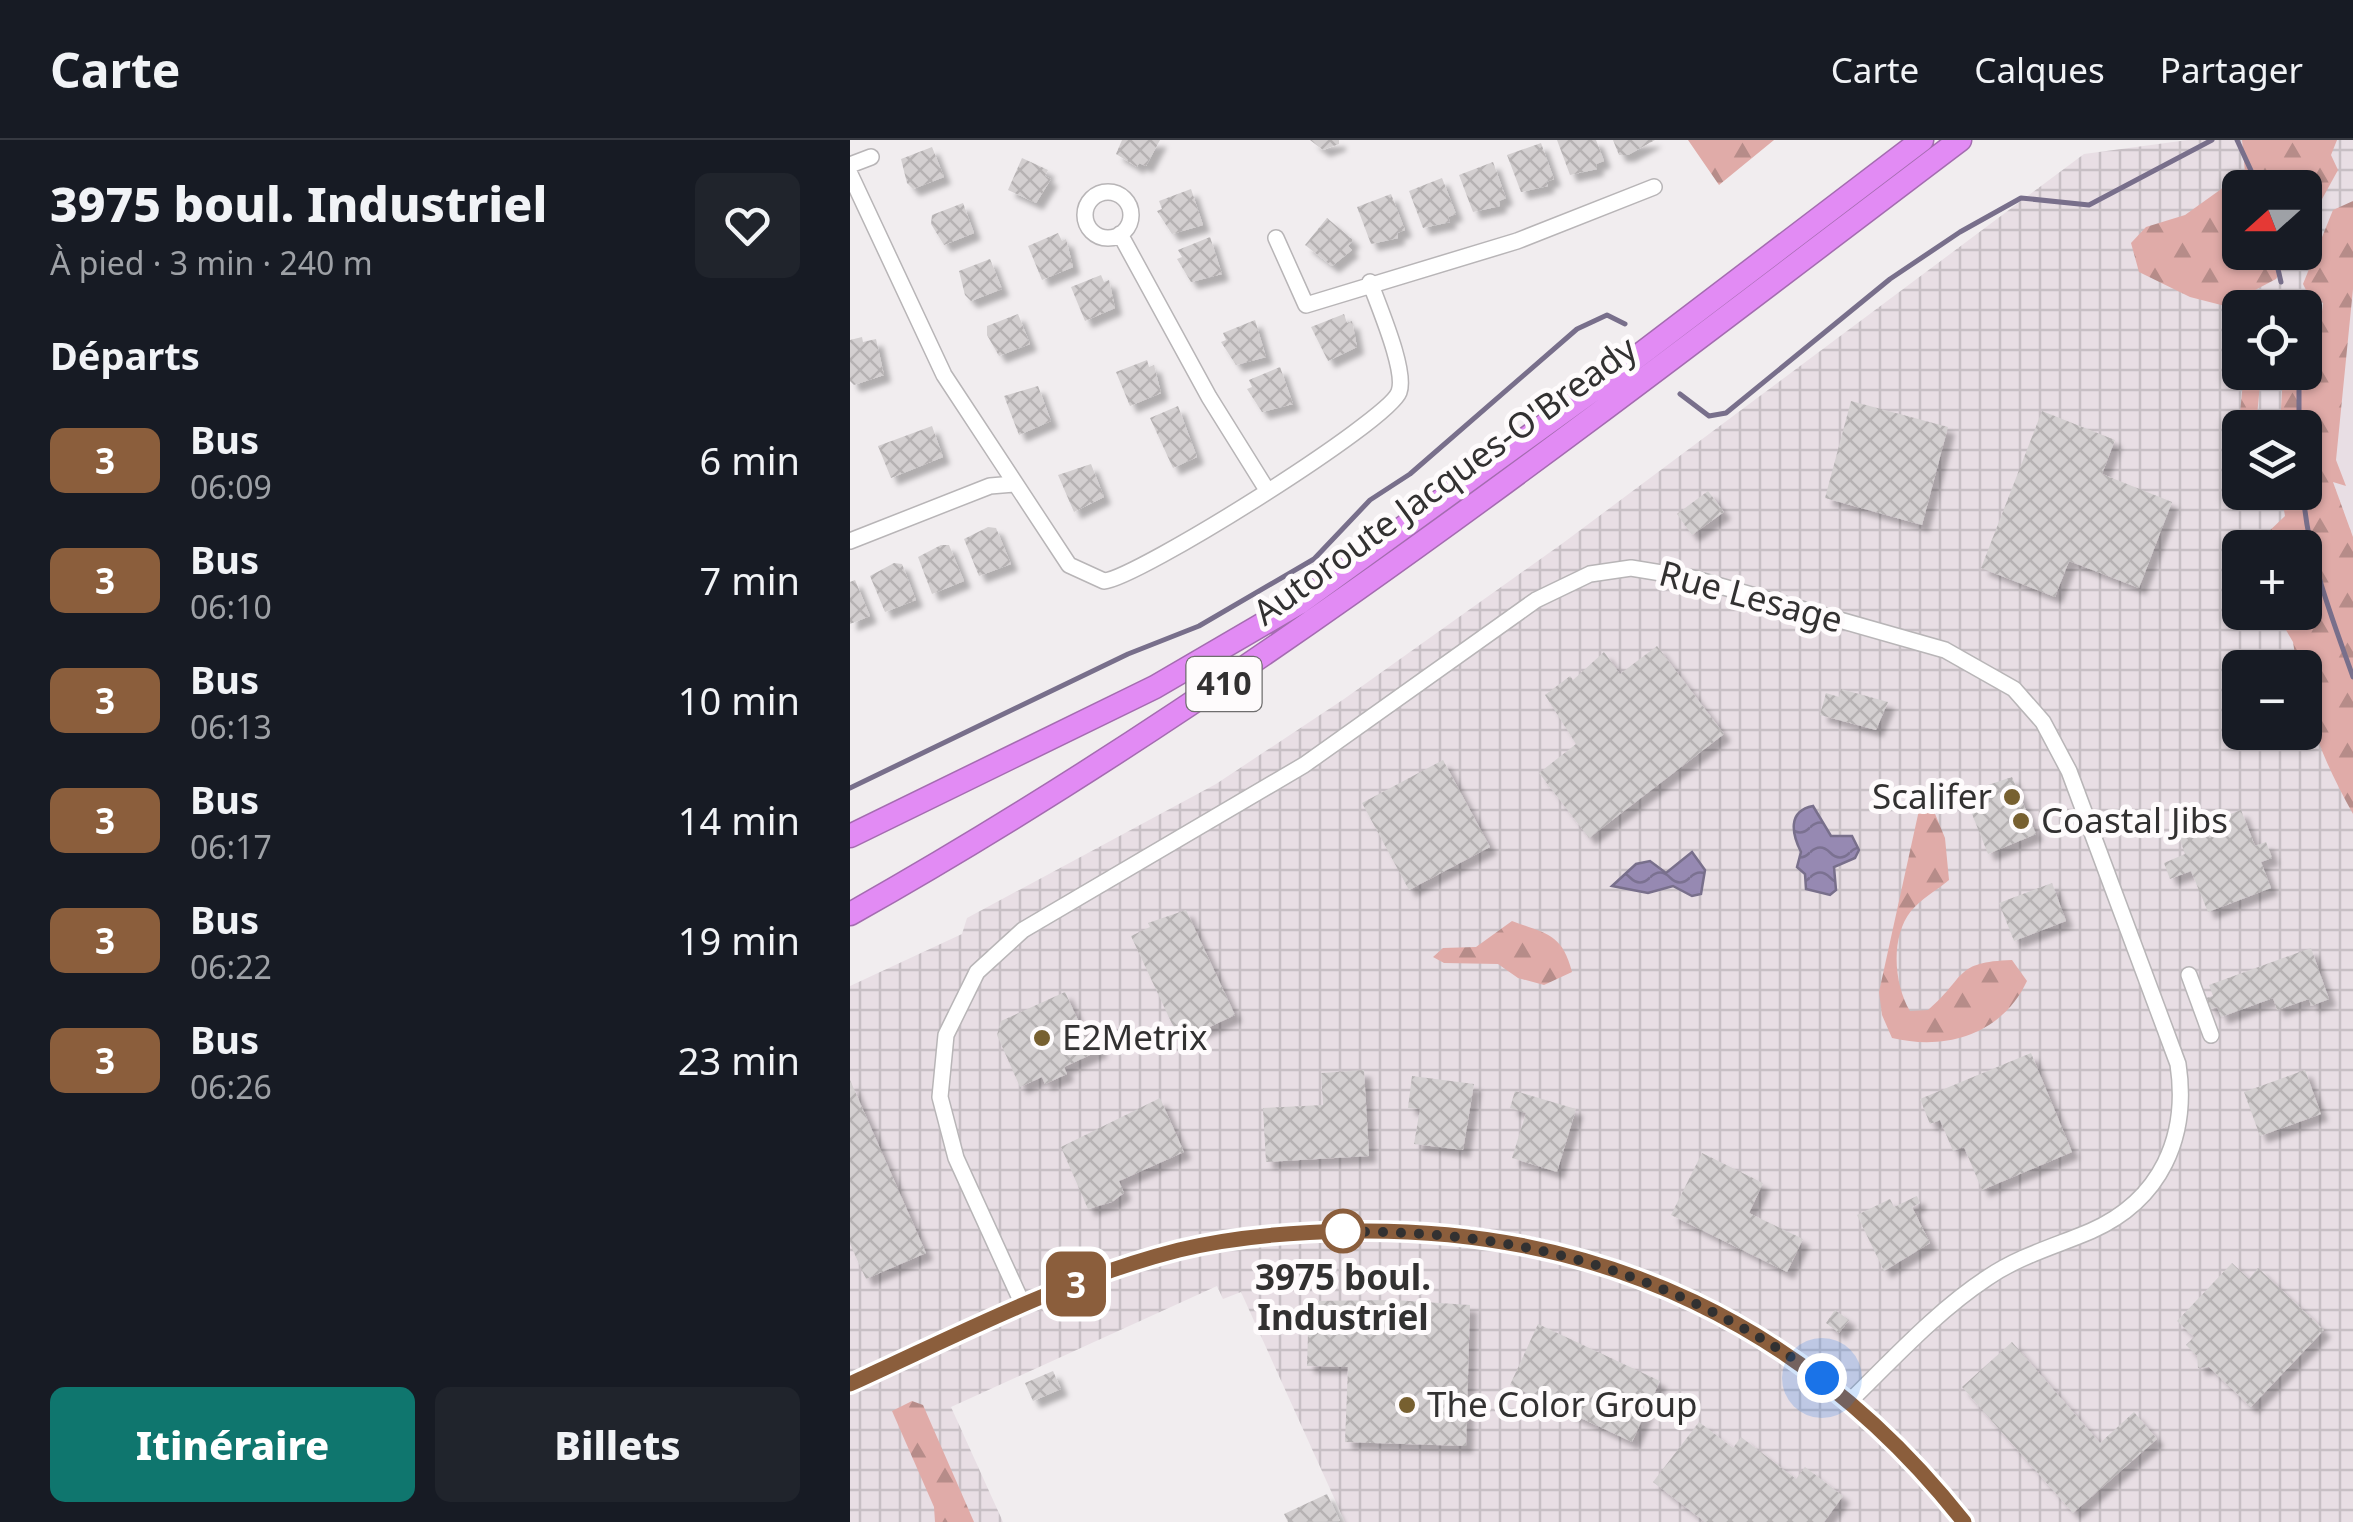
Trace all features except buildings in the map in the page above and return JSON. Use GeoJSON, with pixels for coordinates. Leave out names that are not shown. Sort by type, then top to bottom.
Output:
{"type":"FeatureCollection","features":[{"type":"Feature","properties":{"kind":"highway"},"geometry":{"type":"LineString","coordinates":[[1866,183],[1906,140]]}},
{"type":"Feature","properties":{"kind":"highway","name":"Autoroute Jacques-O'Bready"},"geometry":{"type":"LineString","coordinates":[[850,836],[1155,687],[1278,617],[1451,496],[1922,140]]}},
{"type":"Feature","properties":{"kind":"highway","name":"Autoroute Jacques-O'Bready"},"geometry":{"type":"LineString","coordinates":[[850,914],[1068,786],[1282,644],[1424,544],[1960,140]]}},
{"type":"Feature","properties":{"kind":"highway"},"geometry":{"type":"LineString","coordinates":[[1916,174],[1976,140]]}},
{"type":"Feature","properties":{"kind":"main road"},"geometry":{"type":"LineString","coordinates":[[850,1384],[1023,1305],[1129,1264],[1244,1238],[1301,1232],[1438,1233],[1554,1252],[1650,1282],[1739,1323],[1850,1400],[1914,1463],[1964,1522]]}},
{"type":"Feature","properties":{"kind":"street"},"geometry":{"type":"LineString","coordinates":[[850,165],[871,157]]}},
{"type":"Feature","properties":{"kind":"street"},"geometry":{"type":"LineString","coordinates":[[850,174],[928,347],[1069,565],[1104,581],[1141,569],[1267,490],[1380,415],[1399,394],[1398,367],[1370,282]]}},
{"type":"Feature","properties":{"kind":"street"},"geometry":{"type":"LineString","coordinates":[[1276,238],[1306,304],[1517,241],[1654,187]]}},
{"type":"Feature","properties":{"kind":"street"},"geometry":{"type":"LineString","coordinates":[[1120,234],[1219,414],[1267,490]]}},
{"type":"Feature","properties":{"kind":"street"},"geometry":{"type":"LineString","coordinates":[[850,542],[990,486],[1014,484]]}},
{"type":"Feature","properties":{"kind":"street","name":"Rue Lesage"},"geometry":{"type":"LineString","coordinates":[[1023,1305],[956,1158],[940,1097],[946,1035],[977,972],[1023,930],[1304,764],[1552,590],[1590,574],[1650,569],[1946,650],[2014,689],[2043,722],[2069,771],[2178,1064],[2182,1090],[2178,1132],[2164,1168],[2142,1197],[2096,1229],[2021,1259],[1984,1280],[1850,1400]]}},
{"type":"Feature","properties":{"kind":"street"},"geometry":{"type":"LineString","coordinates":[[2189,975],[2211,1035]]}},
{"type":"Feature","properties":{"kind":"shaded area"},"geometry":{"type":"Polygon","coordinates":[[[2188,140],[2353,140],[2353,210],[2322,310],[2322,290],[2222,290],[2222,390],[2321,390],[2332,480],[2353,537],[2353,1522],[1345,1522],[1241,1292],[1223,1299],[1217,1286],[951,1407],[1003,1522],[850,1522],[850,986],[962,934],[967,918],[1216,784],[1344,699],[1563,543],[2084,154],[2188,140]]]}},
{"type":"Feature","properties":{"kind":"shaded area"},"geometry":{"type":"Polygon","coordinates":[[[2353,210],[2353,537],[2332,480],[2353,210]]]}},
{"type":"Feature","properties":{"kind":"green space"},"geometry":{"type":"Polygon","coordinates":[[[1688,140],[1774,140],[1719,185],[1688,140]]]}},
{"type":"Feature","properties":{"kind":"green space"},"geometry":{"type":"Polygon","coordinates":[[[2242,140],[2337,140],[2331,155],[2338,170],[2322,199],[2322,170],[2245,170],[2242,140]]]}},
{"type":"Feature","properties":{"kind":"green space"},"geometry":{"type":"Polygon","coordinates":[[[2222,188],[2222,270],[2282,270],[2276,279],[2255,290],[2222,290],[2222,305],[2190,297],[2139,272],[2131,243],[2146,227],[2185,215],[2222,188]]]}},
{"type":"Feature","properties":{"kind":"green space"},"geometry":{"type":"Polygon","coordinates":[[[2353,201],[2353,289],[2336,460],[2346,486],[2333,482],[2353,537],[2353,814],[2322,750],[2322,650],[2294,650],[2286,630],[2322,630],[2322,530],[2270,530],[2285,516],[2284,510],[2322,510],[2322,410],[2281,410],[2282,390],[2322,390],[2322,290],[2306,290],[2303,284],[2309,270],[2322,270],[2322,237],[2333,210],[2353,201]]]}},
{"type":"Feature","properties":{"kind":"green space"},"geometry":{"type":"Polygon","coordinates":[[[2242,390],[2259,390],[2258,410],[2240,410],[2242,390]]]}},
{"type":"Feature","properties":{"kind":"green space"},"geometry":{"type":"Polygon","coordinates":[[[1921,801],[1931,804],[1945,838],[1949,880],[1911,911],[1900,934],[1898,975],[1910,1011],[1928,1010],[1962,973],[1979,964],[2012,960],[2027,981],[2003,1014],[1988,1026],[1952,1040],[1933,1042],[1892,1038],[1882,1015],[1879,992],[1921,801]]]}},
{"type":"Feature","properties":{"kind":"green space"},"geometry":{"type":"Polygon","coordinates":[[[1512,921],[1558,942],[1572,972],[1544,985],[1518,978],[1498,964],[1444,963],[1433,957],[1443,948],[1476,947],[1512,921]]]}},
{"type":"Feature","properties":{"kind":"green space"},"geometry":{"type":"Polygon","coordinates":[[[912,1401],[923,1405],[974,1522],[935,1522],[934,1507],[892,1411],[912,1401]]]}},
{"type":"Feature","properties":{"kind":"water"},"geometry":{"type":"Polygon","coordinates":[[[1813,806],[1831,836],[1852,836],[1859,850],[1855,858],[1834,867],[1836,890],[1830,895],[1806,889],[1805,874],[1797,867],[1801,852],[1795,838],[1795,818],[1813,806]]]}},
{"type":"Feature","properties":{"kind":"water"},"geometry":{"type":"Polygon","coordinates":[[[1692,852],[1705,870],[1701,894],[1692,896],[1673,886],[1648,893],[1612,886],[1636,864],[1650,861],[1666,873],[1692,852]]]}},
{"type":"Feature","properties":{"kind":"waterway"},"geometry":{"type":"LineString","coordinates":[[1680,394],[1709,416],[1726,413],[1890,279],[1960,232],[2021,198],[2089,205],[2212,140]]}},
{"type":"Feature","properties":{"kind":"waterway"},"geometry":{"type":"LineString","coordinates":[[2237,140],[2251,170]]}},
{"type":"Feature","properties":{"kind":"waterway"},"geometry":{"type":"LineString","coordinates":[[2278,270],[2281,282]]}},
{"type":"Feature","properties":{"kind":"waterway"},"geometry":{"type":"LineString","coordinates":[[850,788],[1128,654],[1199,626],[1314,559],[1370,500],[1410,474],[1577,329],[1607,315],[1625,324]]}},
{"type":"Feature","properties":{"kind":"waterway"},"geometry":{"type":"LineString","coordinates":[[2299,390],[2299,410]]}},
{"type":"Feature","properties":{"kind":"waterway"},"geometry":{"type":"LineString","coordinates":[[2305,510],[2315,563],[2353,677]]}},
{"type":"Feature","properties":{"kind":"bus line","name":"3"},"geometry":{"type":"LineString","coordinates":[[850,1384],[1064,1288],[1182,1250],[1301,1232],[1438,1233],[1588,1261],[1650,1282],[1721,1313],[1788,1354],[1850,1400],[1902,1450],[1964,1522]]}},
{"type":"Feature","properties":{"kind":"place","name":"Scalifer"},"geometry":{"type":"Point","coordinates":[2012,797]}},
{"type":"Feature","properties":{"kind":"place","name":"Coastal Jibs"},"geometry":{"type":"Point","coordinates":[2021,821]}},
{"type":"Feature","properties":{"kind":"place","name":"E2Metrix"},"geometry":{"type":"Point","coordinates":[1042,1038]}},
{"type":"Feature","properties":{"kind":"place","name":"3975 boul. Industriel"},"geometry":{"type":"Point","coordinates":[1343,1231]}},
{"type":"Feature","properties":{"kind":"place","name":"The Color Group"},"geometry":{"type":"Point","coordinates":[1407,1405]}},
{"type":"Feature","properties":{"kind":"route"},"geometry":{"type":"LineString","coordinates":[[1343,1231],[1336,1232],[1438,1233],[1588,1261],[1707,1306],[1822,1378]]}}]}
